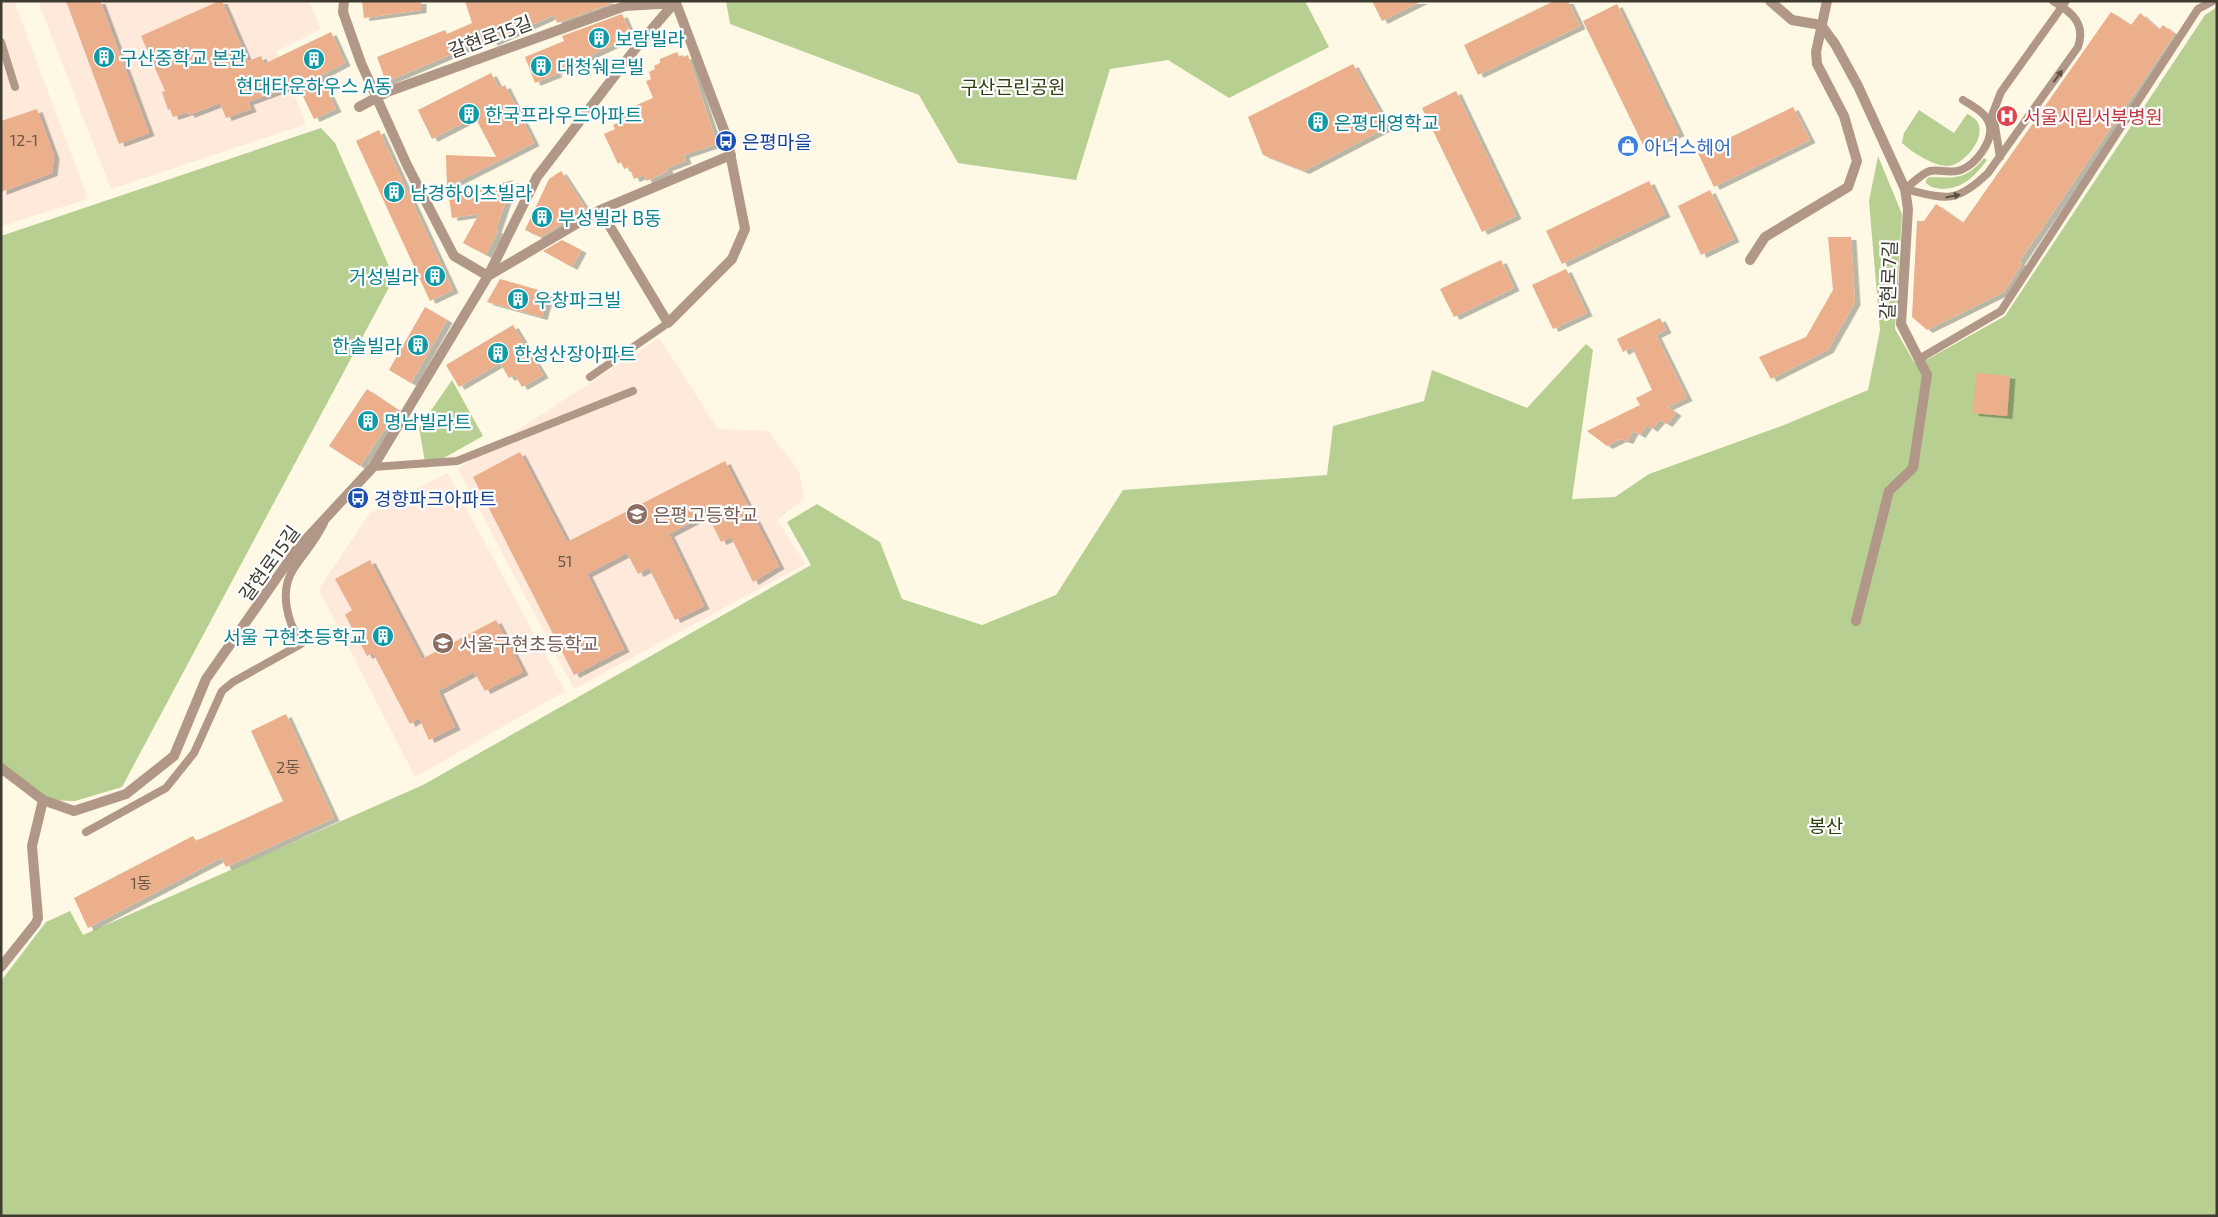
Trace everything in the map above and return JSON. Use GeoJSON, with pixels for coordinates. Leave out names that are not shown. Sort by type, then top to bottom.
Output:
{"type":"FeatureCollection","features":[{"type":"Feature","properties":{"kind":"street"},"geometry":{"type":"LineString","coordinates":[[344,1],[343,12],[376,98],[407,165],[454,256],[488,276],[600,210],[731,155]]}},
{"type":"Feature","properties":{"kind":"street"},"geometry":{"type":"LineString","coordinates":[[1770,1],[1792,20],[1821,25]]}},
{"type":"Feature","properties":{"kind":"street"},"geometry":{"type":"LineString","coordinates":[[1750,260],[1765,237],[1848,187],[1857,161],[1844,116],[1817,64],[1816,52],[1827,1]]}},
{"type":"Feature","properties":{"kind":"street"},"geometry":{"type":"LineString","coordinates":[[600,210],[668,323],[732,259],[745,229],[727,138],[676,2]]}},
{"type":"Feature","properties":{"kind":"street","name":"갈현로15길"},"geometry":{"type":"LineString","coordinates":[[358,107],[396,89],[625,6],[676,2]]}},
{"type":"Feature","properties":{"kind":"street","name":"갈현로15길"},"geometry":{"type":"LineString","coordinates":[[1,768],[43,800],[74,811],[126,794],[174,756],[206,679],[297,549],[373,467],[488,276],[537,177],[639,44],[676,2]]}},
{"type":"Feature","properties":{"kind":"street","name":"갈현로7길"},"geometry":{"type":"LineString","coordinates":[[1821,25],[1835,44],[1858,86],[1905,189],[1908,209],[1901,324],[1927,375],[1913,468],[1889,491],[1856,621]]}},
{"type":"Feature","properties":{"kind":"street"},"geometry":{"type":"LineString","coordinates":[[1,967],[38,918],[32,846],[43,800]]}},
{"type":"Feature","properties":{"kind":"lane"},"geometry":{"type":"LineString","coordinates":[[1905,189],[1940,198],[1954,197],[1973,187],[1988,173],[2078,47],[2081,29],[2074,16],[2053,1]]}},
{"type":"Feature","properties":{"kind":"lane"},"geometry":{"type":"LineString","coordinates":[[1905,189],[1930,171],[1952,172],[1968,166],[1985,147],[1989,138],[1989,123],[2001,92],[2066,1]]}},
{"type":"Feature","properties":{"kind":"lane"},"geometry":{"type":"LineString","coordinates":[[1919,358],[2001,311],[2198,10],[2213,1]]}},
{"type":"Feature","properties":{"kind":"lane"},"geometry":{"type":"LineString","coordinates":[[1,42],[15,87]]}},
{"type":"Feature","properties":{"kind":"lane"},"geometry":{"type":"LineString","coordinates":[[1963,100],[1983,114],[1989,123]]}},
{"type":"Feature","properties":{"kind":"lane"},"geometry":{"type":"LineString","coordinates":[[1993,112],[2000,157]]}},
{"type":"Feature","properties":{"kind":"lane"},"geometry":{"type":"LineString","coordinates":[[590,377],[668,323]]}},
{"type":"Feature","properties":{"kind":"lane"},"geometry":{"type":"LineString","coordinates":[[373,467],[457,462],[633,392]]}},
{"type":"Feature","properties":{"kind":"lane"},"geometry":{"type":"LineString","coordinates":[[86,832],[166,788],[194,753],[222,691],[233,682],[301,644],[292,629],[285,595],[293,570],[316,540],[328,516]]}},
{"type":"Feature","properties":{"kind":"shaded area"},"geometry":{"type":"Polygon","coordinates":[[[1,1],[14,1],[88,199],[1,226],[1,1]]]}},
{"type":"Feature","properties":{"kind":"shaded area"},"geometry":{"type":"Polygon","coordinates":[[[38,1],[309,1],[320,29],[276,51],[306,124],[111,189],[38,1]]]}},
{"type":"Feature","properties":{"kind":"shaded area"},"geometry":{"type":"Polygon","coordinates":[[[659,338],[718,429],[768,431],[799,471],[804,499],[777,520],[805,564],[574,689],[458,469],[659,338]]]}},
{"type":"Feature","properties":{"kind":"shaded area","name":"서울구현초등학교"},"geometry":{"type":"Polygon","coordinates":[[[447,473],[565,691],[415,777],[319,589],[370,513],[447,473]]]}},
{"type":"Feature","properties":{"kind":"green space","name":"구산근린공원"},"geometry":{"type":"Polygon","coordinates":[[[726,1],[1305,1],[1329,47],[1229,98],[1168,60],[1110,69],[1076,180],[958,163],[919,95],[730,24],[726,1]]]}},
{"type":"Feature","properties":{"kind":"green space","name":"봉산"},"geometry":{"type":"Polygon","coordinates":[[[2217,7],[2217,1216],[1,1216],[1,981],[46,922],[70,911],[83,935],[423,785],[811,565],[787,522],[817,504],[880,542],[902,599],[982,625],[1056,595],[1123,490],[1327,475],[1333,426],[1424,401],[1432,370],[1527,408],[1586,344],[1593,350],[1572,499],[1615,497],[1649,474],[1784,425],[1868,390],[1880,330],[1869,201],[1878,156],[1902,214],[1895,329],[1914,362],[1928,359],[2005,316],[2205,15],[2217,7]]]}},
{"type":"Feature","properties":{"kind":"green space"},"geometry":{"type":"Polygon","coordinates":[[[1919,110],[1954,133],[1967,114],[1972,117],[1979,126],[1979,134],[1973,149],[1961,161],[1947,166],[1929,161],[1911,150],[1902,143],[1904,133],[1919,110]]]}},
{"type":"Feature","properties":{"kind":"green space"},"geometry":{"type":"Polygon","coordinates":[[[321,128],[335,143],[394,278],[122,787],[75,801],[43,800],[1,768],[1,236],[321,128]]]}},
{"type":"Feature","properties":{"kind":"green space"},"geometry":{"type":"Polygon","coordinates":[[[1984,158],[1987,160],[1973,177],[1956,187],[1941,189],[1926,183],[1929,177],[1947,178],[1966,174],[1984,158]]]}},
{"type":"Feature","properties":{"kind":"green space"},"geometry":{"type":"Polygon","coordinates":[[[452,380],[483,436],[426,468],[419,428],[452,380]]]}},
{"type":"Feature","properties":{"kind":"building","name":"구산중학교 본관"},"geometry":{"type":"Polygon","coordinates":[[[66,1],[100,1],[149,133],[119,144],[66,1]]]}},
{"type":"Feature","properties":{"kind":"building"},"geometry":{"type":"Polygon","coordinates":[[[222,1],[248,61],[261,56],[264,64],[331,32],[345,63],[320,76],[336,109],[314,119],[297,84],[248,102],[251,109],[226,118],[220,103],[189,115],[188,112],[173,117],[170,109],[168,110],[162,92],[165,91],[141,36],[222,1]]]}},
{"type":"Feature","properties":{"kind":"building"},"geometry":{"type":"Polygon","coordinates":[[[362,1],[421,1],[421,10],[364,18],[362,1]]]}},
{"type":"Feature","properties":{"kind":"building"},"geometry":{"type":"Polygon","coordinates":[[[465,1],[616,2],[557,23],[554,15],[492,43],[490,38],[386,82],[377,57],[445,30],[447,34],[472,23],[465,1]]]}},
{"type":"Feature","properties":{"kind":"building"},"geometry":{"type":"Polygon","coordinates":[[[1372,1],[1422,1],[1382,21],[1372,1]]]}},
{"type":"Feature","properties":{"kind":"building"},"geometry":{"type":"Polygon","coordinates":[[[1554,1],[1568,1],[1580,26],[1478,75],[1464,45],[1554,1]]]}},
{"type":"Feature","properties":{"kind":"building"},"geometry":{"type":"Polygon","coordinates":[[[1617,4],[1679,133],[1645,149],[1583,21],[1617,4]]]}},
{"type":"Feature","properties":{"kind":"building"},"geometry":{"type":"Polygon","coordinates":[[[2111,12],[2131,25],[2140,13],[2159,30],[2163,25],[2175,34],[2019,262],[2022,264],[2004,292],[1927,330],[1912,317],[1917,221],[1924,221],[1936,204],[1963,223],[2111,12]]]}},
{"type":"Feature","properties":{"kind":"building"},"geometry":{"type":"Polygon","coordinates":[[[622,14],[632,36],[535,83],[525,57],[564,41],[562,36],[622,14]]]}},
{"type":"Feature","properties":{"kind":"building"},"geometry":{"type":"Polygon","coordinates":[[[677,52],[680,58],[688,55],[717,144],[684,155],[686,161],[667,168],[668,171],[647,181],[644,175],[634,179],[629,167],[624,169],[621,162],[618,164],[604,134],[615,129],[613,125],[622,121],[620,117],[629,113],[627,109],[653,98],[646,81],[651,79],[649,72],[655,69],[654,66],[660,63],[660,59],[677,52]]]}},
{"type":"Feature","properties":{"kind":"building","name":"은평대영학교"},"geometry":{"type":"Polygon","coordinates":[[[1353,64],[1388,127],[1304,171],[1263,155],[1248,117],[1353,64]]]}},
{"type":"Feature","properties":{"kind":"building","name":"한국프라우드아파트"},"geometry":{"type":"Polygon","coordinates":[[[491,73],[499,88],[505,85],[534,143],[447,187],[446,155],[496,157],[475,117],[432,139],[418,110],[491,73]]]}},
{"type":"Feature","properties":{"kind":"building"},"geometry":{"type":"Polygon","coordinates":[[[1456,91],[1516,216],[1482,232],[1422,108],[1456,91]]]}},
{"type":"Feature","properties":{"kind":"building"},"geometry":{"type":"Polygon","coordinates":[[[1793,107],[1810,140],[1714,187],[1698,153],[1793,107]]]}},
{"type":"Feature","properties":{"kind":"building"},"geometry":{"type":"Polygon","coordinates":[[[37,109],[54,156],[52,173],[1,192],[1,121],[37,109]]]}},
{"type":"Feature","properties":{"kind":"building","name":"남경하이츠빌라"},"geometry":{"type":"Polygon","coordinates":[[[379,130],[453,290],[430,301],[356,141],[379,130]]]}},
{"type":"Feature","properties":{"kind":"building"},"geometry":{"type":"Polygon","coordinates":[[[561,171],[586,209],[541,237],[525,230],[549,179],[561,171]]]}},
{"type":"Feature","properties":{"kind":"building"},"geometry":{"type":"Polygon","coordinates":[[[513,180],[496,230],[498,231],[486,255],[463,243],[479,214],[452,218],[449,198],[513,180]]]}},
{"type":"Feature","properties":{"kind":"building"},"geometry":{"type":"Polygon","coordinates":[[[1649,181],[1665,214],[1562,264],[1546,231],[1649,181]]]}},
{"type":"Feature","properties":{"kind":"building"},"geometry":{"type":"Polygon","coordinates":[[[1710,190],[1734,239],[1701,255],[1678,206],[1710,190]]]}},
{"type":"Feature","properties":{"kind":"building"},"geometry":{"type":"Polygon","coordinates":[[[1828,237],[1851,237],[1855,302],[1828,350],[1771,379],[1759,357],[1806,337],[1833,290],[1828,237]]]}},
{"type":"Feature","properties":{"kind":"building"},"geometry":{"type":"Polygon","coordinates":[[[562,240],[581,250],[572,267],[543,251],[562,240]]]}},
{"type":"Feature","properties":{"kind":"building"},"geometry":{"type":"Polygon","coordinates":[[[1501,260],[1514,288],[1454,317],[1440,289],[1501,260]]]}},
{"type":"Feature","properties":{"kind":"building"},"geometry":{"type":"Polygon","coordinates":[[[1566,269],[1587,313],[1553,329],[1532,285],[1566,269]]]}},
{"type":"Feature","properties":{"kind":"building","name":"우창파크빌"},"geometry":{"type":"Polygon","coordinates":[[[500,279],[549,293],[542,317],[487,302],[500,279]]]}},
{"type":"Feature","properties":{"kind":"building","name":"한솔빌라"},"geometry":{"type":"Polygon","coordinates":[[[425,307],[447,320],[411,383],[389,370],[425,307]]]}},
{"type":"Feature","properties":{"kind":"building"},"geometry":{"type":"Polygon","coordinates":[[[1660,318],[1666,330],[1656,335],[1687,398],[1668,407],[1676,413],[1667,424],[1660,420],[1652,429],[1647,425],[1640,435],[1633,431],[1628,441],[1621,439],[1607,446],[1587,431],[1640,405],[1636,398],[1652,390],[1632,347],[1623,352],[1617,339],[1660,318]]]}},
{"type":"Feature","properties":{"kind":"building","name":"한성산장아파트"},"geometry":{"type":"Polygon","coordinates":[[[513,325],[543,375],[522,387],[515,375],[509,378],[500,363],[459,387],[446,365],[513,325]]]}},
{"type":"Feature","properties":{"kind":"building"},"geometry":{"type":"Polygon","coordinates":[[[1976,373],[2010,376],[2007,416],[1973,413],[1976,373]]]}},
{"type":"Feature","properties":{"kind":"building","name":"명남빌라트"},"geometry":{"type":"Polygon","coordinates":[[[367,389],[398,410],[360,466],[329,446],[367,389]]]}},
{"type":"Feature","properties":{"kind":"building","name":"은평고등학교"},"geometry":{"type":"Polygon","coordinates":[[[520,452],[567,542],[725,461],[779,566],[753,582],[731,537],[721,542],[707,514],[669,534],[704,606],[675,620],[649,568],[638,574],[627,553],[587,574],[624,649],[574,675],[473,477],[520,452]]]}},
{"type":"Feature","properties":{"kind":"building","name":"서울 구현초등학교"},"geometry":{"type":"Polygon","coordinates":[[[370,560],[422,659],[496,620],[523,672],[485,691],[474,672],[438,691],[455,727],[429,740],[419,718],[410,724],[373,653],[367,656],[345,615],[352,610],[335,579],[370,560]]]}},
{"type":"Feature","properties":{"kind":"building"},"geometry":{"type":"Polygon","coordinates":[[[286,714],[334,818],[226,867],[221,858],[88,928],[74,898],[193,836],[196,841],[283,801],[251,731],[286,714]]]}},
{"type":"Feature","properties":{"kind":"place","name":"보람빌라"},"geometry":{"type":"Point","coordinates":[599,38]}},
{"type":"Feature","properties":{"kind":"place","name":"구산중학교 본관"},"geometry":{"type":"Point","coordinates":[104,57]}},
{"type":"Feature","properties":{"kind":"place","name":"현대타운하우스 A동"},"geometry":{"type":"Point","coordinates":[314,59]}},
{"type":"Feature","properties":{"kind":"place","name":"대청쉐르빌"},"geometry":{"type":"Point","coordinates":[541,66]}},
{"type":"Feature","properties":{"kind":"place","name":"한국프라우드아파트"},"geometry":{"type":"Point","coordinates":[469,114]}},
{"type":"Feature","properties":{"kind":"place","name":"서울시립서북병원"},"geometry":{"type":"Point","coordinates":[2007,116]}},
{"type":"Feature","properties":{"kind":"place","name":"은평대영학교"},"geometry":{"type":"Point","coordinates":[1318,122]}},
{"type":"Feature","properties":{"kind":"place","name":"은평마을"},"geometry":{"type":"Point","coordinates":[726,141]}},
{"type":"Feature","properties":{"kind":"place","name":"아너스헤어"},"geometry":{"type":"Point","coordinates":[1628,146]}},
{"type":"Feature","properties":{"kind":"place","name":"남경하이츠빌라"},"geometry":{"type":"Point","coordinates":[394,192]}},
{"type":"Feature","properties":{"kind":"place","name":"부성빌라 B동"},"geometry":{"type":"Point","coordinates":[542,217]}},
{"type":"Feature","properties":{"kind":"place","name":"거성빌라"},"geometry":{"type":"Point","coordinates":[435,276]}},
{"type":"Feature","properties":{"kind":"place","name":"우창파크빌"},"geometry":{"type":"Point","coordinates":[518,299]}},
{"type":"Feature","properties":{"kind":"place","name":"한솔빌라"},"geometry":{"type":"Point","coordinates":[418,345]}},
{"type":"Feature","properties":{"kind":"place","name":"한성산장아파트"},"geometry":{"type":"Point","coordinates":[498,353]}},
{"type":"Feature","properties":{"kind":"place","name":"명남빌라트"},"geometry":{"type":"Point","coordinates":[368,421]}},
{"type":"Feature","properties":{"kind":"place","name":"경향파크아파트"},"geometry":{"type":"Point","coordinates":[358,498]}},
{"type":"Feature","properties":{"kind":"place","name":"은평고등학교"},"geometry":{"type":"Point","coordinates":[637,514]}},
{"type":"Feature","properties":{"kind":"place","name":"서울 구현초등학교"},"geometry":{"type":"Point","coordinates":[383,636]}},
{"type":"Feature","properties":{"kind":"place","name":"서울구현초등학교"},"geometry":{"type":"Point","coordinates":[443,643]}}]}
